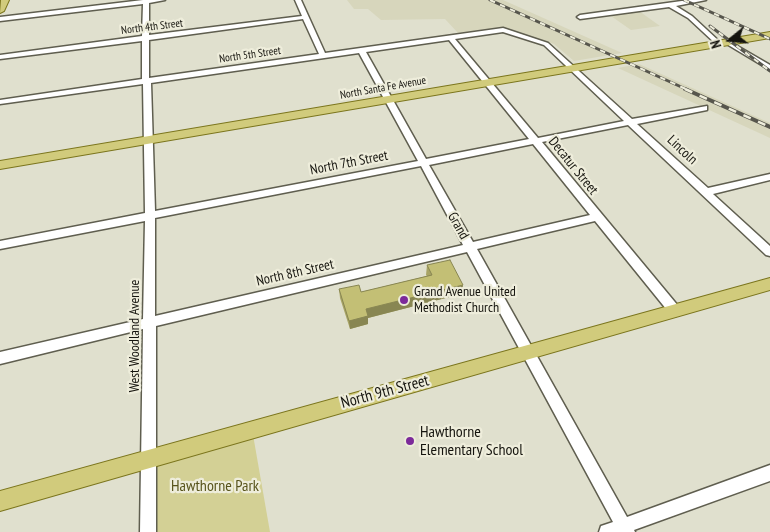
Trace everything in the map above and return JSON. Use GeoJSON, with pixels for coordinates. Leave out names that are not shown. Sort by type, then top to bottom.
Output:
{"type":"FeatureCollection","features":[{"type":"Feature","properties":{"kind":"main road"},"geometry":{"type":"LineString","coordinates":[[0,11],[5,0]]}},
{"type":"Feature","properties":{"kind":"main road","name":"North Santa Fe Avenue"},"geometry":{"type":"LineString","coordinates":[[0,165],[574,69],[770,34]]}},
{"type":"Feature","properties":{"kind":"main road","name":"North 9th Street"},"geometry":{"type":"LineString","coordinates":[[0,501],[770,284]]}},
{"type":"Feature","properties":{"kind":"street"},"geometry":{"type":"LineString","coordinates":[[0,19],[162,0]]}},
{"type":"Feature","properties":{"kind":"street"},"geometry":{"type":"LineString","coordinates":[[298,0],[323,56]]}},
{"type":"Feature","properties":{"kind":"street"},"geometry":{"type":"LineString","coordinates":[[580,17],[667,2],[702,0]]}},
{"type":"Feature","properties":{"kind":"street","name":"West Woodland Avenue"},"geometry":{"type":"LineString","coordinates":[[146,1],[145,78],[147,82],[150,216],[150,458],[148,532]]}},
{"type":"Feature","properties":{"kind":"street"},"geometry":{"type":"LineString","coordinates":[[667,2],[723,42],[770,68]]}},
{"type":"Feature","properties":{"kind":"street","name":"North 4th Street"},"geometry":{"type":"LineString","coordinates":[[0,57],[306,17]]}},
{"type":"Feature","properties":{"kind":"street","name":"North 5th Street"},"geometry":{"type":"LineString","coordinates":[[0,102],[503,30]]}},
{"type":"Feature","properties":{"kind":"street","name":"Lincoln"},"geometry":{"type":"LineString","coordinates":[[503,30],[546,44],[770,252]]}},
{"type":"Feature","properties":{"kind":"street","name":"Decatur Street"},"geometry":{"type":"LineString","coordinates":[[450,38],[675,311]]}},
{"type":"Feature","properties":{"kind":"street","name":"Grand"},"geometry":{"type":"LineString","coordinates":[[362,50],[625,529]]}},
{"type":"Feature","properties":{"kind":"street","name":"North 7th Street"},"geometry":{"type":"LineString","coordinates":[[0,245],[704,108]]}},
{"type":"Feature","properties":{"kind":"street"},"geometry":{"type":"LineString","coordinates":[[706,192],[770,177]]}},
{"type":"Feature","properties":{"kind":"street","name":"North 8th Street"},"geometry":{"type":"LineString","coordinates":[[0,358],[597,217]]}},
{"type":"Feature","properties":{"kind":"street"},"geometry":{"type":"LineString","coordinates":[[607,532],[625,529],[770,473]]}},
{"type":"Feature","properties":{"kind":"shaded area"},"geometry":{"type":"Polygon","coordinates":[[[347,0],[503,0],[622,53],[574,61],[554,44],[505,27],[458,33],[445,19],[381,20],[368,9],[354,9],[347,0]]]}},
{"type":"Feature","properties":{"kind":"shaded area"},"geometry":{"type":"Polygon","coordinates":[[[639,11],[660,26],[631,30],[611,16],[639,11]]]}},
{"type":"Feature","properties":{"kind":"shaded area"},"geometry":{"type":"Polygon","coordinates":[[[639,64],[770,123],[770,138],[618,68],[639,64]]]}},
{"type":"Feature","properties":{"kind":"green space","name":"Hawthorne Park"},"geometry":{"type":"Polygon","coordinates":[[[252,429],[270,532],[148,532],[150,457],[252,429]]]}},
{"type":"Feature","properties":{"kind":"building"},"geometry":{"type":"Polygon","coordinates":[[[450,260],[463,285],[366,309],[368,316],[349,321],[339,289],[359,285],[361,292],[432,275],[427,265],[450,260]]]}},
{"type":"Feature","properties":{"kind":"railway"},"geometry":{"type":"LineString","coordinates":[[490,0],[688,90]]}},
{"type":"Feature","properties":{"kind":"railway"},"geometry":{"type":"LineString","coordinates":[[684,0],[770,39]]}},
{"type":"Feature","properties":{"kind":"railway"},"geometry":{"type":"LineString","coordinates":[[710,26],[770,71]]}},
{"type":"Feature","properties":{"kind":"railway"},"geometry":{"type":"LineString","coordinates":[[685,89],[770,127]]}},
{"type":"Feature","properties":{"kind":"place","name":"Grand Avenue United Methodist Church"},"geometry":{"type":"Point","coordinates":[404,300]}},
{"type":"Feature","properties":{"kind":"place","name":"Hawthorne Elementary School"},"geometry":{"type":"Point","coordinates":[410,441]}}]}
